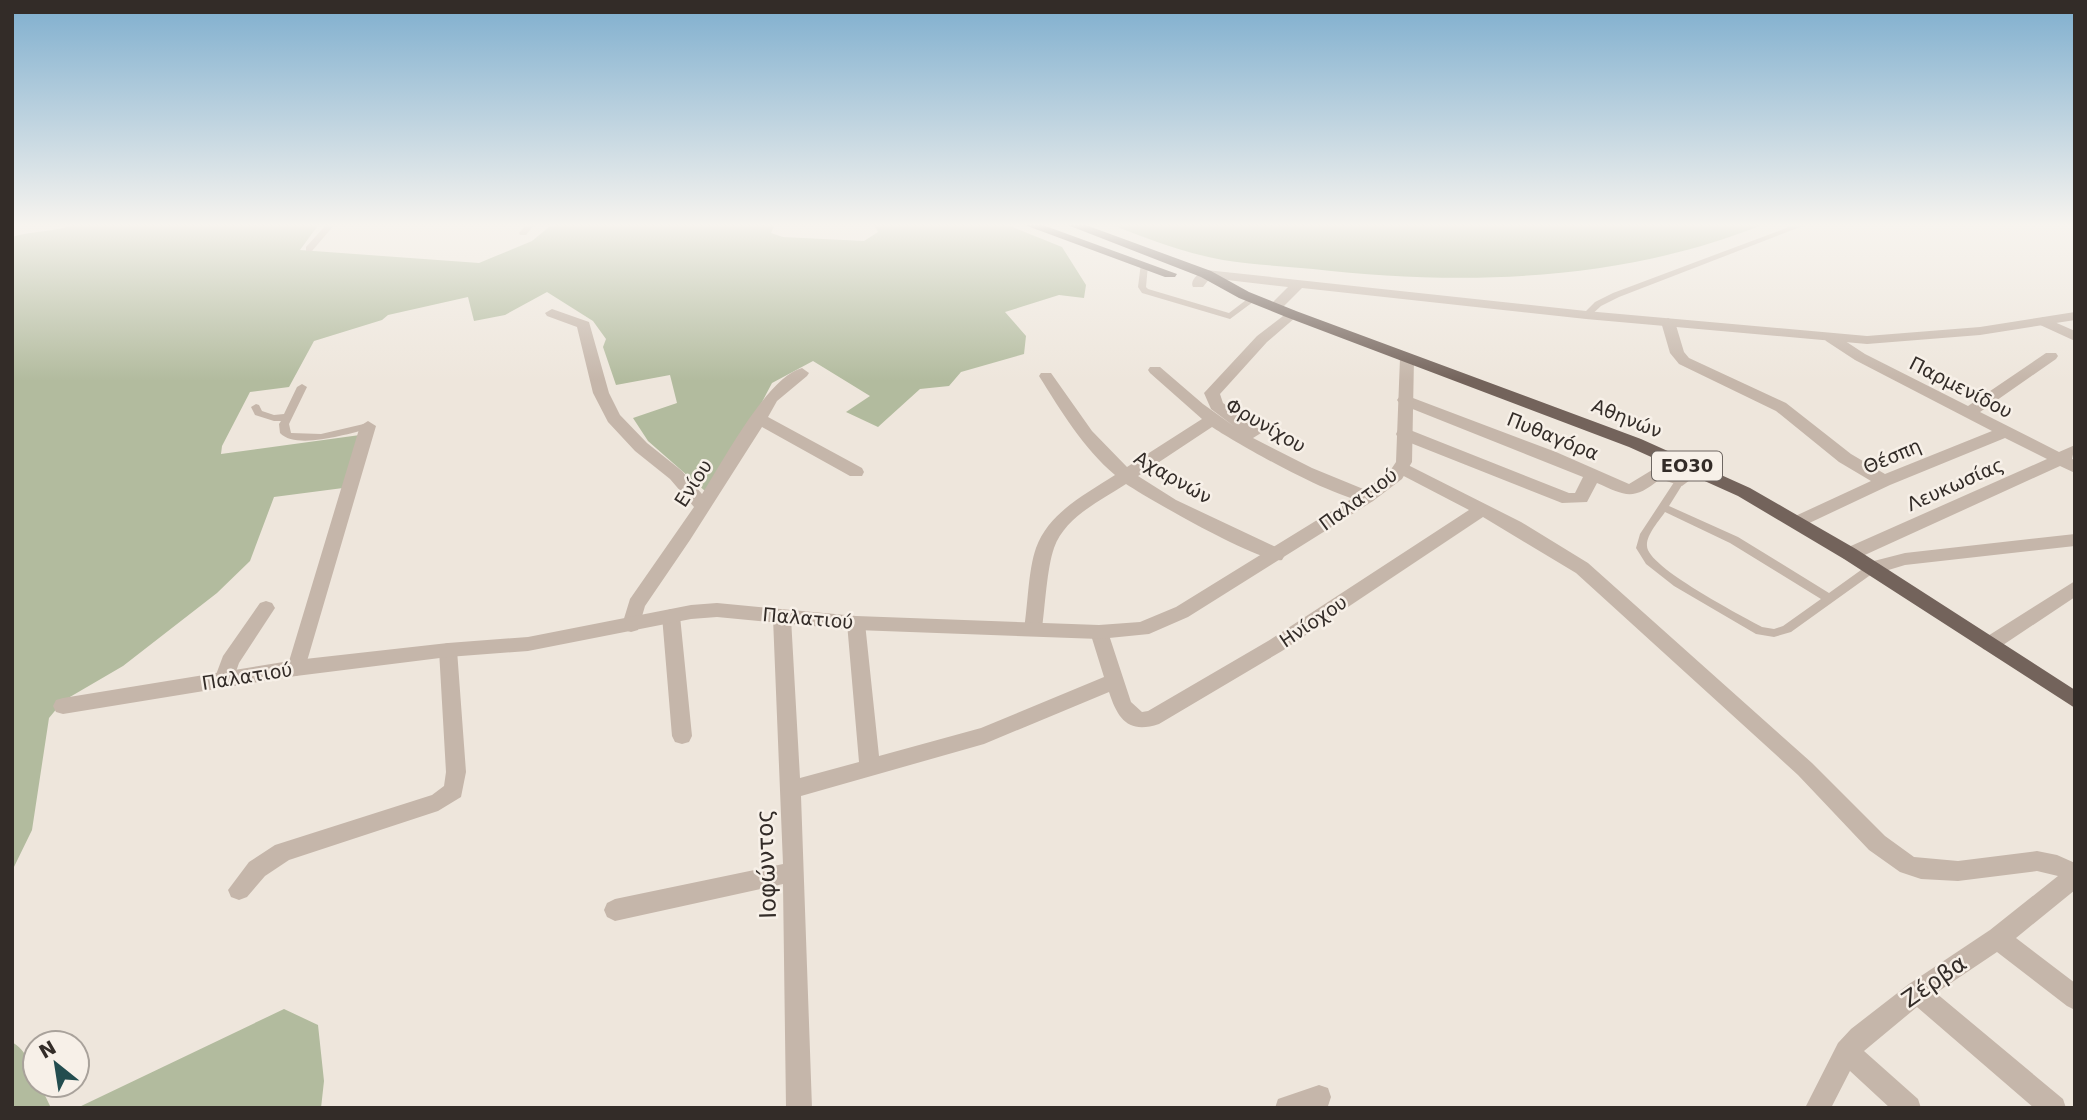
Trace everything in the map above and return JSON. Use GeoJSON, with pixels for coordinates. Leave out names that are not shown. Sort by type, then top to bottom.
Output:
{"type":"FeatureCollection","features":[{"type":"Feature","properties":{"kind":"main road","name":"Αθηνών"},"geometry":{"type":"LineString","coordinates":[[1191,276],[1202,279]]}},
{"type":"Feature","properties":{"kind":"main road","name":"Αθηνών"},"geometry":{"type":"LineString","coordinates":[[1195,276],[1407,358],[1529,401],[1685,473],[1744,492],[1850,554],[2075,700]]}},
{"type":"Feature","properties":{"kind":"street"},"geometry":{"type":"LineString","coordinates":[[1202,279],[1298,285],[1831,338],[1909,339],[2075,316]]}},
{"type":"Feature","properties":{"kind":"street"},"geometry":{"type":"LineString","coordinates":[[1276,458],[1277,453],[1273,448],[1216,405],[1212,393],[1253,349],[1283,311],[1298,285]]}},
{"type":"Feature","properties":{"kind":"street"},"geometry":{"type":"LineString","coordinates":[[552,313],[584,325],[601,393],[613,418],[641,447],[676,475],[703,506]]}},
{"type":"Feature","properties":{"kind":"street"},"geometry":{"type":"LineString","coordinates":[[2043,321],[2075,337]]}},
{"type":"Feature","properties":{"kind":"street"},"geometry":{"type":"LineString","coordinates":[[1668,322],[1677,353],[1684,360],[1781,407],[1845,458],[1884,481]]}},
{"type":"Feature","properties":{"kind":"street","name":"Παρμενίδου"},"geometry":{"type":"LineString","coordinates":[[1831,338],[1853,354],[2005,432],[2070,459]]}},
{"type":"Feature","properties":{"kind":"street"},"geometry":{"type":"LineString","coordinates":[[1968,413],[2051,356]]}},
{"type":"Feature","properties":{"kind":"street","name":"Παλατιού"},"geometry":{"type":"LineString","coordinates":[[63,706],[296,668],[448,650],[528,644],[717,610],[856,623],[1099,632],[1142,629],[1172,618],[1276,555],[1367,497],[1402,468],[1407,358]]}},
{"type":"Feature","properties":{"kind":"street","name":"Φρυνίχου"},"geometry":{"type":"LineString","coordinates":[[1154,370],[1213,419],[1276,458],[1367,497]]}},
{"type":"Feature","properties":{"kind":"street","name":"Ενίου"},"geometry":{"type":"LineString","coordinates":[[631,625],[636,604],[775,394],[802,373]]}},
{"type":"Feature","properties":{"kind":"street","name":"Αχαρνών"},"geometry":{"type":"LineString","coordinates":[[1046,376],[1095,446],[1125,476],[1181,508],[1276,555]]}},
{"type":"Feature","properties":{"kind":"street","name":"Πυθαγόρα"},"geometry":{"type":"LineString","coordinates":[[1405,400],[1633,490],[1657,473],[1685,473]]}},
{"type":"Feature","properties":{"kind":"street"},"geometry":{"type":"LineString","coordinates":[[760,419],[856,472]]}},
{"type":"Feature","properties":{"kind":"street"},"geometry":{"type":"LineString","coordinates":[[1034,629],[1045,548],[1050,537],[1077,508],[1213,419]]}},
{"type":"Feature","properties":{"kind":"street"},"geometry":{"type":"LineString","coordinates":[[296,668],[368,426]]}},
{"type":"Feature","properties":{"kind":"street","name":"Θέσπη"},"geometry":{"type":"LineString","coordinates":[[1797,522],[1884,481],[2005,432]]}},
{"type":"Feature","properties":{"kind":"street"},"geometry":{"type":"LineString","coordinates":[[1404,435],[1568,499],[1581,498],[1593,474]]}},
{"type":"Feature","properties":{"kind":"street","name":"Λευκωσίας"},"geometry":{"type":"LineString","coordinates":[[1850,554],[2070,459]]}},
{"type":"Feature","properties":{"kind":"street"},"geometry":{"type":"LineString","coordinates":[[1402,468],[1541,540],[1582,568],[1805,769],[1877,843],[1900,860],[1921,869],[1958,871],[2037,861],[2049,862],[2072,881]]}},
{"type":"Feature","properties":{"kind":"street","name":"Ηνίοχου"},"geometry":{"type":"LineString","coordinates":[[1115,681],[1123,706],[1138,721],[1161,714],[1253,661],[1482,509]]}},
{"type":"Feature","properties":{"kind":"street"},"geometry":{"type":"LineString","coordinates":[[1872,568],[1914,558],[2075,540]]}},
{"type":"Feature","properties":{"kind":"street"},"geometry":{"type":"LineString","coordinates":[[1990,644],[2075,588]]}},
{"type":"Feature","properties":{"kind":"street"},"geometry":{"type":"LineString","coordinates":[[224,680],[230,661],[266,608]]}},
{"type":"Feature","properties":{"kind":"street"},"geometry":{"type":"LineString","coordinates":[[671,617],[682,736]]}},
{"type":"Feature","properties":{"kind":"street","name":"Ιοφώντος"},"geometry":{"type":"LineString","coordinates":[[782,618],[794,872],[799,1108]]}},
{"type":"Feature","properties":{"kind":"street"},"geometry":{"type":"LineString","coordinates":[[856,623],[870,769]]}},
{"type":"Feature","properties":{"kind":"street"},"geometry":{"type":"LineString","coordinates":[[789,790],[996,731],[1115,681],[1099,632]]}},
{"type":"Feature","properties":{"kind":"street"},"geometry":{"type":"LineString","coordinates":[[239,890],[257,869],[283,852],[438,802],[454,791],[456,772],[448,650]]}},
{"type":"Feature","properties":{"kind":"street"},"geometry":{"type":"LineString","coordinates":[[615,910],[794,872]]}},
{"type":"Feature","properties":{"kind":"street","name":"Ζέρβα"},"geometry":{"type":"LineString","coordinates":[[1817,1108],[1847,1052],[1917,992],[1997,938],[2072,881]]}},
{"type":"Feature","properties":{"kind":"street"},"geometry":{"type":"LineString","coordinates":[[1997,938],[2075,998]]}},
{"type":"Feature","properties":{"kind":"street"},"geometry":{"type":"LineString","coordinates":[[1917,992],[2054,1108]]}},
{"type":"Feature","properties":{"kind":"street"},"geometry":{"type":"LineString","coordinates":[[1847,1052],[1909,1108]]}},
{"type":"Feature","properties":{"kind":"street"},"geometry":{"type":"LineString","coordinates":[[1287,1108],[1319,1097]]}},
{"type":"Feature","properties":{"kind":"lane"},"geometry":{"type":"LineString","coordinates":[[1143,276],[1142,287],[1145,291],[1221,315],[1235,314],[1249,297]]}},
{"type":"Feature","properties":{"kind":"lane"},"geometry":{"type":"LineString","coordinates":[[1586,315],[1598,304],[1616,295],[1666,276]]}},
{"type":"Feature","properties":{"kind":"lane"},"geometry":{"type":"LineString","coordinates":[[302,387],[287,417],[285,433],[296,438],[329,436],[368,426]]}},
{"type":"Feature","properties":{"kind":"lane"},"geometry":{"type":"LineString","coordinates":[[257,407],[258,413],[263,417],[287,417]]}},
{"type":"Feature","properties":{"kind":"lane"},"geometry":{"type":"LineString","coordinates":[[1685,473],[1644,537],[1641,546],[1643,554],[1672,579],[1760,632],[1774,633],[1787,629],[1872,568]]}},
{"type":"Feature","properties":{"kind":"lane"},"geometry":{"type":"LineString","coordinates":[[1664,508],[1734,540],[1829,598]]}},
{"type":"Feature","properties":{"kind":"green space"},"geometry":{"type":"Polygon","coordinates":[[[12,276],[1080,276],[1086,285],[1084,298],[1059,295],[1005,312],[1026,336],[1024,354],[961,372],[949,386],[920,389],[878,427],[846,412],[870,396],[813,361],[772,383],[750,425],[705,491],[648,441],[633,418],[677,403],[670,375],[616,385],[603,347],[606,339],[593,321],[547,292],[505,315],[474,321],[468,297],[388,315],[382,320],[314,341],[289,387],[250,392],[222,446],[221,454],[360,435],[343,488],[274,497],[250,561],[217,593],[123,666],[63,701],[49,718],[32,830],[12,871],[12,276]]]}},
{"type":"Feature","properties":{"kind":"green space"},"geometry":{"type":"Polygon","coordinates":[[[1413,276],[1518,276],[1484,278],[1413,276]]]}},
{"type":"Feature","properties":{"kind":"green space"},"geometry":{"type":"Polygon","coordinates":[[[284,1009],[318,1025],[324,1081],[321,1108],[77,1108],[284,1009]]]}},
{"type":"Feature","properties":{"kind":"green space"},"geometry":{"type":"Polygon","coordinates":[[[12,1042],[21,1049],[21,1099],[47,1099],[51,1108],[12,1108],[12,1042]]]}}]}
